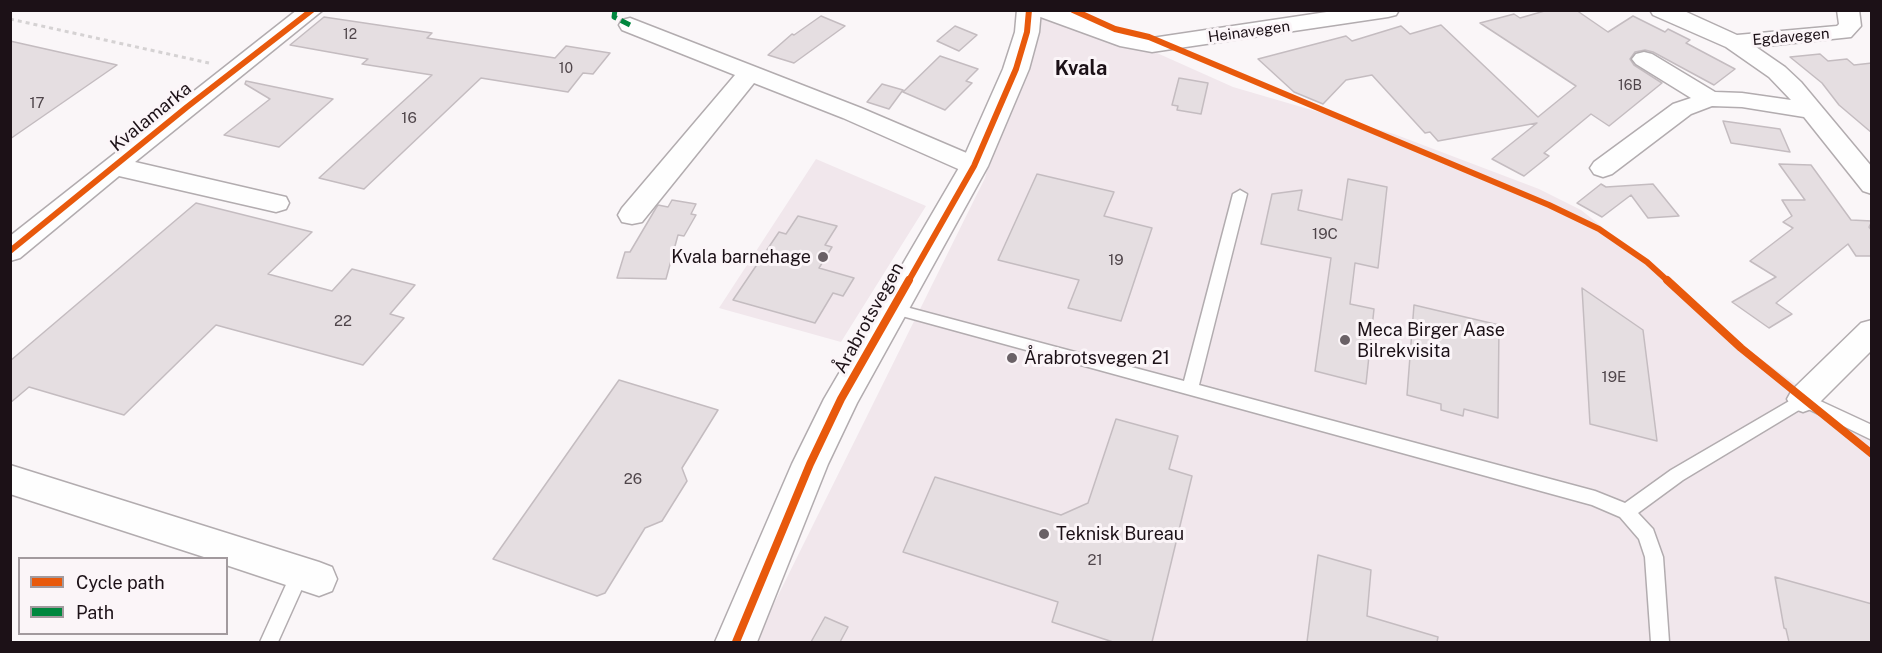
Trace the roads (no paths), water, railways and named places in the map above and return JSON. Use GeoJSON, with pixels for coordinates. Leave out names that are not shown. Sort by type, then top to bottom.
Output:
{"type":"FeatureCollection","features":[{"type":"Feature","properties":{"kind":"main road","name":"Årabrotsvegen"},"geometry":{"type":"LineString","coordinates":[[736,642],[840,399],[974,166],[1016,69],[1027,32],[1029,10]]}},
{"type":"Feature","properties":{"kind":"street","name":"Kvalamarka"},"geometry":{"type":"LineString","coordinates":[[10,251],[312,10]]}},
{"type":"Feature","properties":{"kind":"street","name":"Heinavegen"},"geometry":{"type":"LineString","coordinates":[[1043,10],[1128,41],[1152,45],[1388,10]]}},
{"type":"Feature","properties":{"kind":"street"},"geometry":{"type":"LineString","coordinates":[[1661,10],[1734,42],[1778,72],[1867,173]]}},
{"type":"Feature","properties":{"kind":"street"},"geometry":{"type":"LineString","coordinates":[[630,25],[750,72],[974,166]]}},
{"type":"Feature","properties":{"kind":"street","name":"Egdavegen"},"geometry":{"type":"LineString","coordinates":[[1734,42],[1836,33],[1853,26]]}},
{"type":"Feature","properties":{"kind":"street"},"geometry":{"type":"LineString","coordinates":[[1644,59],[1710,99]]}},
{"type":"Feature","properties":{"kind":"street"},"geometry":{"type":"LineString","coordinates":[[632,214],[750,72]]}},
{"type":"Feature","properties":{"kind":"street"},"geometry":{"type":"LineString","coordinates":[[1603,168],[1682,109],[1710,99],[1742,100],[1813,111]]}},
{"type":"Feature","properties":{"kind":"street","name":"Kvalamarka"},"geometry":{"type":"LineString","coordinates":[[114,166],[276,204]]}},
{"type":"Feature","properties":{"kind":"street"},"geometry":{"type":"LineString","coordinates":[[1803,399],[1872,331]]}},
{"type":"Feature","properties":{"kind":"street"},"geometry":{"type":"LineString","coordinates":[[10,479],[309,576]]}},
{"type":"Feature","properties":{"kind":"lane"},"geometry":{"type":"LineString","coordinates":[[1190,388],[1240,194]]}},
{"type":"Feature","properties":{"kind":"lane"},"geometry":{"type":"LineString","coordinates":[[891,308],[1595,498],[1626,512],[1647,535],[1654,558],[1660,642]]}},
{"type":"Feature","properties":{"kind":"lane"},"geometry":{"type":"LineString","coordinates":[[1626,512],[1677,475],[1803,399],[1872,433]]}},
{"type":"Feature","properties":{"kind":"lane"},"geometry":{"type":"LineString","coordinates":[[269,642],[309,576]]}},
{"type":"Feature","properties":{"kind":"place","name":"Kvala barnehage"},"geometry":{"type":"Point","coordinates":[823,257]}},
{"type":"Feature","properties":{"kind":"place","name":"Meca Birger Aase Bilrekvisita"},"geometry":{"type":"Point","coordinates":[1345,340]}},
{"type":"Feature","properties":{"kind":"place","name":"Årabrotsvegen 21"},"geometry":{"type":"Point","coordinates":[1012,358]}},
{"type":"Feature","properties":{"kind":"place","name":"Teknisk Bureau"},"geometry":{"type":"Point","coordinates":[1044,534]}},
{"type":"Feature","properties":{"kind":"district","name":"Kvala"},"geometry":{"type":"Point","coordinates":[1081,69]}}]}
